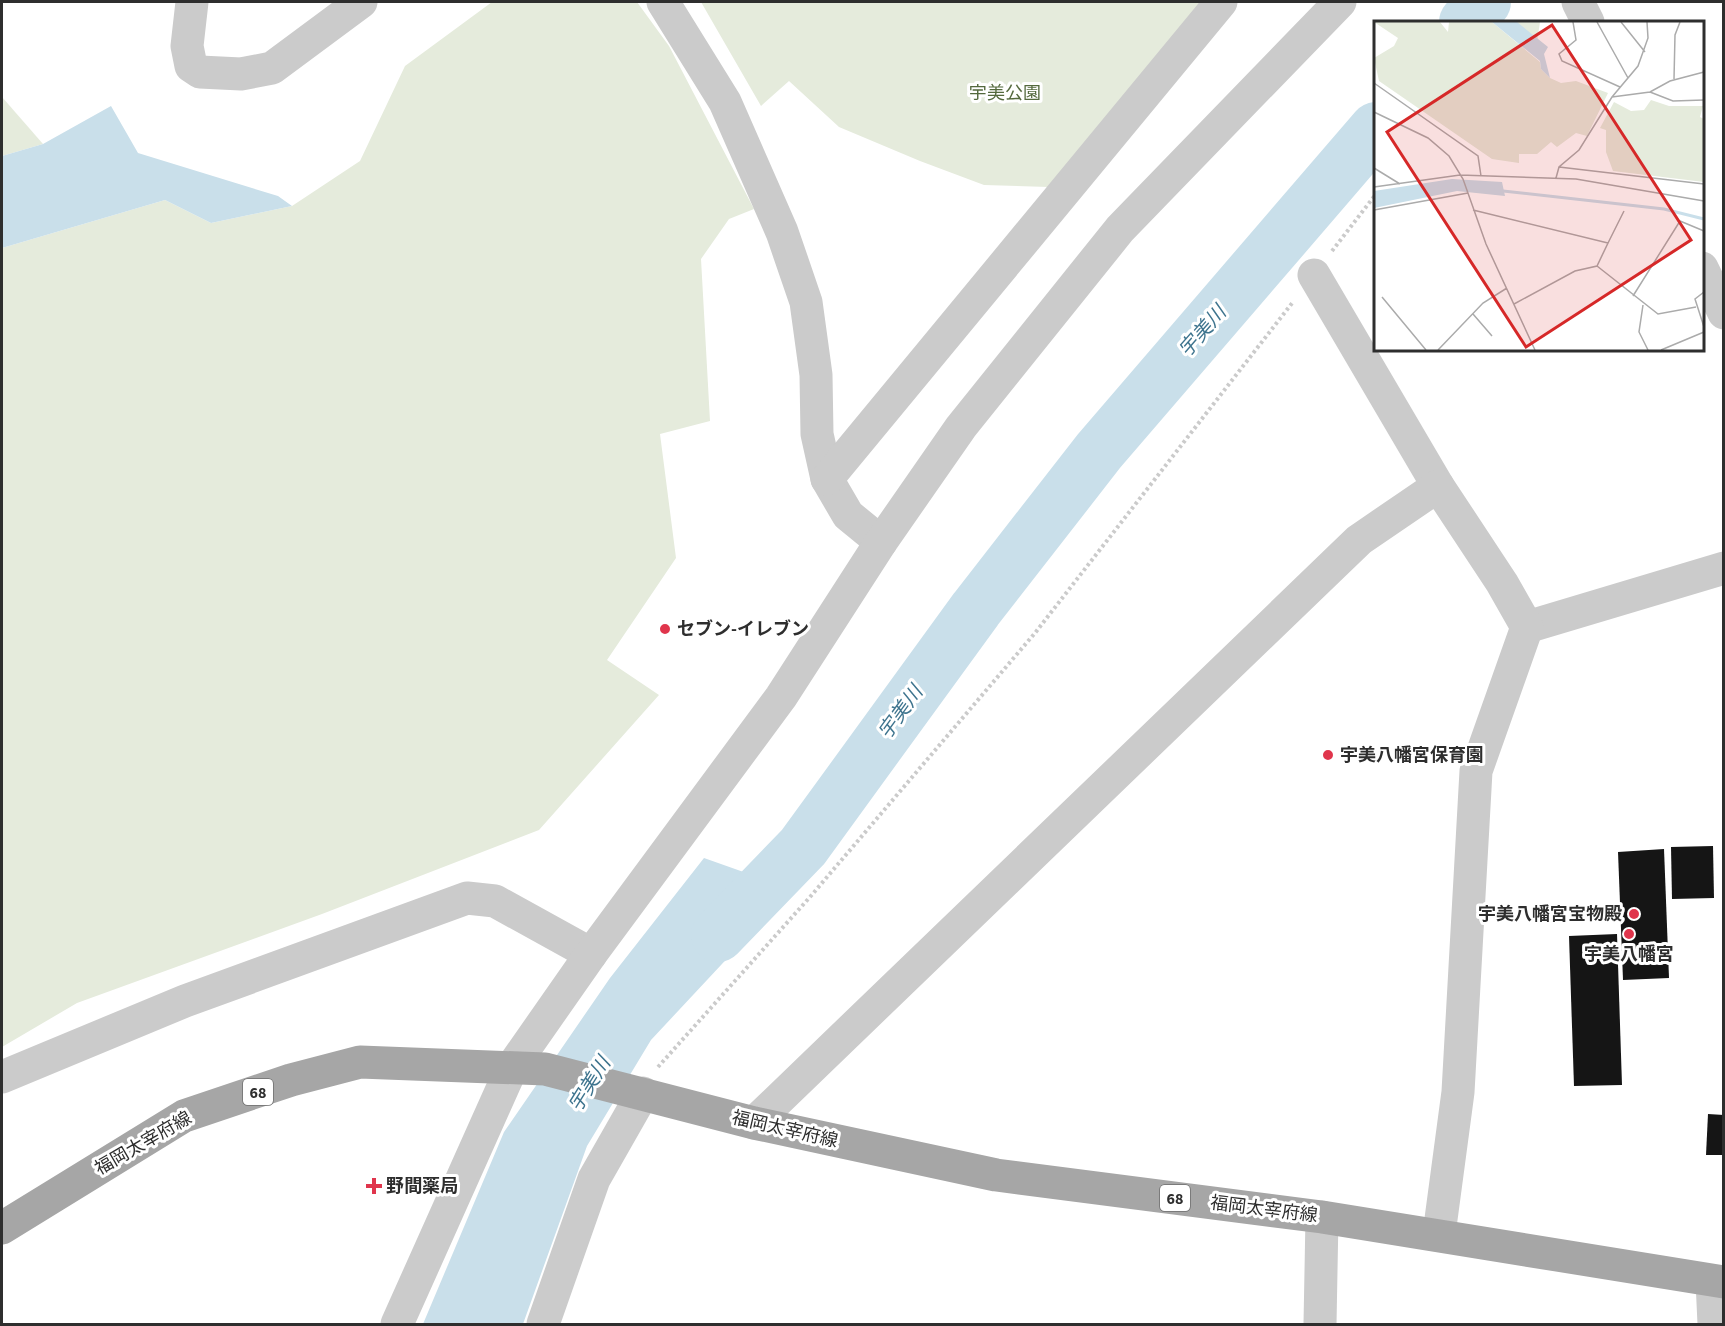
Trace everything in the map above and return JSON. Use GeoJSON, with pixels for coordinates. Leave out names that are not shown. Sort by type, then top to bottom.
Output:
{"type":"FeatureCollection","features":[{"type":"Feature","properties":{"kind":"main road","name":"福岡太宰府線"},"geometry":{"type":"LineString","coordinates":[[2,1228],[184,1116],[291,1080],[360,1062],[545,1069],[754,1123],[996,1175],[1322,1216],[1718,1281]]}},
{"type":"Feature","properties":{"kind":"street"},"geometry":{"type":"LineString","coordinates":[[192,2],[187,46],[191,66],[200,72],[241,74],[272,68],[361,2]]}},
{"type":"Feature","properties":{"kind":"street"},"geometry":{"type":"LineString","coordinates":[[663,2],[725,102],[785,242],[806,302],[816,375],[818,434],[827,479],[848,515],[880,542]]}},
{"type":"Feature","properties":{"kind":"street"},"geometry":{"type":"LineString","coordinates":[[827,479],[1221,2]]}},
{"type":"Feature","properties":{"kind":"street"},"geometry":{"type":"LineString","coordinates":[[397,1324],[512,1067],[591,954],[781,697],[880,542],[961,427],[1120,229],[1340,2]]}},
{"type":"Feature","properties":{"kind":"street"},"geometry":{"type":"LineString","coordinates":[[1578,2],[1588,21]]}},
{"type":"Feature","properties":{"kind":"street"},"geometry":{"type":"LineString","coordinates":[[1704,272],[1724,313]]}},
{"type":"Feature","properties":{"kind":"street"},"geometry":{"type":"LineString","coordinates":[[1314,274],[1438,486],[1502,583],[1527,627],[1476,771],[1458,1092],[1439,1234]]}},
{"type":"Feature","properties":{"kind":"street"},"geometry":{"type":"LineString","coordinates":[[754,1123],[1359,540],[1438,486]]}},
{"type":"Feature","properties":{"kind":"street"},"geometry":{"type":"LineString","coordinates":[[1527,627],[1724,568]]}},
{"type":"Feature","properties":{"kind":"street"},"geometry":{"type":"LineString","coordinates":[[2,1077],[185,1001],[467,897],[495,901],[591,954]]}},
{"type":"Feature","properties":{"kind":"street"},"geometry":{"type":"LineString","coordinates":[[543,1324],[594,1179],[636,1092]]}},
{"type":"Feature","properties":{"kind":"street"},"geometry":{"type":"LineString","coordinates":[[1320,1324],[1322,1216]]}},
{"type":"Feature","properties":{"kind":"street"},"geometry":{"type":"LineString","coordinates":[[1714,1324],[1718,1281]]}},
{"type":"Feature","properties":{"kind":"path"},"geometry":{"type":"LineString","coordinates":[[636,1092],[663,1059],[810,897],[1035,633],[1374,197]]}},
{"type":"Feature","properties":{"kind":"green space"},"geometry":{"type":"Polygon","coordinates":[[[492,2],[637,2],[669,46],[754,209],[729,219],[701,259],[710,421],[660,434],[676,558],[607,660],[659,695],[539,830],[322,914],[77,1003],[2,1047],[2,248],[165,200],[211,223],[292,206],[360,161],[405,66],[492,2]]]}},
{"type":"Feature","properties":{"kind":"green space","name":"宇美公園"},"geometry":{"type":"Polygon","coordinates":[[[701,2],[1204,2],[1049,187],[984,185],[920,161],[839,127],[789,81],[761,106],[701,2]]]}},
{"type":"Feature","properties":{"kind":"green space"},"geometry":{"type":"Polygon","coordinates":[[[2,97],[43,144],[2,156],[2,97]]]}},
{"type":"Feature","properties":{"kind":"water"},"geometry":{"type":"Polygon","coordinates":[[[111,106],[138,153],[278,196],[292,206],[211,223],[165,200],[2,248],[2,156],[43,144],[111,106]]]}},
{"type":"Feature","properties":{"kind":"water"},"geometry":{"type":"Polygon","coordinates":[[[704,858],[792,889],[651,1040],[587,1146],[523,1324],[423,1324],[504,1132],[610,978],[704,858]]]}},
{"type":"Feature","properties":{"kind":"building"},"geometry":{"type":"Polygon","coordinates":[[[1713,846],[1714,898],[1672,899],[1671,847],[1713,846]]]}},
{"type":"Feature","properties":{"kind":"building"},"geometry":{"type":"Polygon","coordinates":[[[1664,849],[1669,978],[1623,980],[1618,852],[1664,849]]]}},
{"type":"Feature","properties":{"kind":"building"},"geometry":{"type":"Polygon","coordinates":[[[1617,934],[1622,1085],[1574,1086],[1569,936],[1617,934]]]}},
{"type":"Feature","properties":{"kind":"building"},"geometry":{"type":"Polygon","coordinates":[[[1708,1114],[1724,1115],[1724,1155],[1706,1155],[1708,1114]]]}},
{"type":"Feature","properties":{"kind":"waterway","name":"宇美川"},"geometry":{"type":"LineString","coordinates":[[1467,21],[1484,2]]}},
{"type":"Feature","properties":{"kind":"waterway","name":"宇美川"},"geometry":{"type":"LineString","coordinates":[[718,935],[803,847],[976,609],[1099,451],[1374,131]]}},
{"type":"Feature","properties":{"kind":"place","name":"セブン-イレブン"},"geometry":{"type":"Point","coordinates":[665,629]}},
{"type":"Feature","properties":{"kind":"place","name":"宇美八幡宮保育園"},"geometry":{"type":"Point","coordinates":[1328,755]}},
{"type":"Feature","properties":{"kind":"place","name":"宇美八幡宮宝物殿"},"geometry":{"type":"Point","coordinates":[1634,914]}},
{"type":"Feature","properties":{"kind":"place","name":"宇美八幡宮"},"geometry":{"type":"Point","coordinates":[1629,934]}},
{"type":"Feature","properties":{"kind":"place","name":"野間薬局"},"geometry":{"type":"Point","coordinates":[374,1186]}}]}
